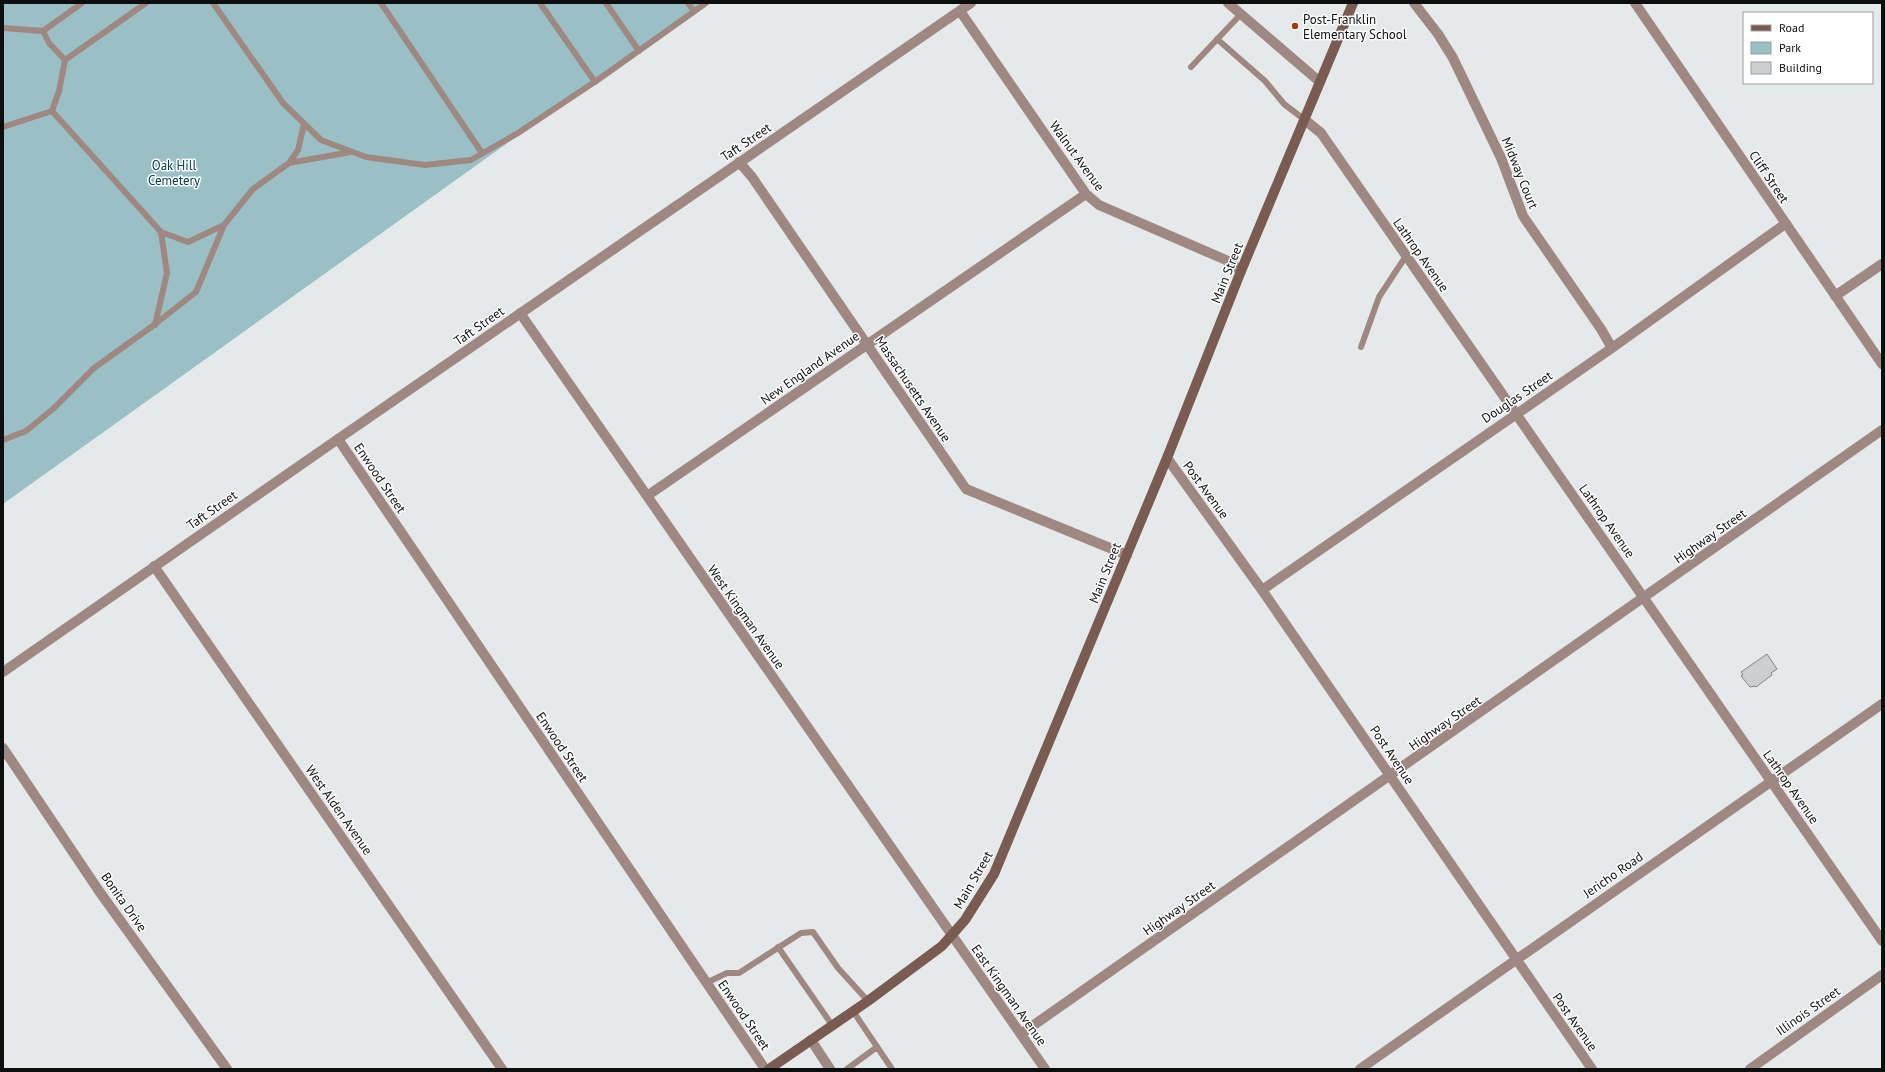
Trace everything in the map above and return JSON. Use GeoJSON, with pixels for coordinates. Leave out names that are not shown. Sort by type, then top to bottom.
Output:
{"type":"FeatureCollection","features":[{"type":"Feature","properties":{"kind":"street","name":"Taft Street"},"geometry":{"type":"LineString","coordinates":[[3,672],[520,313],[971,3]]}},
{"type":"Feature","properties":{"kind":"street"},"geometry":{"type":"LineString","coordinates":[[1228,3],[1320,82]]}},
{"type":"Feature","properties":{"kind":"street","name":"Main Street"},"geometry":{"type":"LineString","coordinates":[[769,1069],[868,1001],[930,955],[952,935],[965,920],[994,874],[1167,458],[1241,271],[1353,3]]}},
{"type":"Feature","properties":{"kind":"street","name":"Midway Court"},"geometry":{"type":"LineString","coordinates":[[1414,3],[1438,34],[1453,58],[1501,158],[1523,216],[1601,329],[1612,348]]}},
{"type":"Feature","properties":{"kind":"street","name":"Cliff Street"},"geometry":{"type":"LineString","coordinates":[[1635,3],[1882,364]]}},
{"type":"Feature","properties":{"kind":"street","name":"Walnut Avenue"},"geometry":{"type":"LineString","coordinates":[[960,11],[1086,194],[1099,205],[1226,260],[1241,271]]}},
{"type":"Feature","properties":{"kind":"street","name":"Lathrop Avenue"},"geometry":{"type":"LineString","coordinates":[[1305,120],[1321,133],[1882,941]]}},
{"type":"Feature","properties":{"kind":"street","name":"Massachusetts Avenue"},"geometry":{"type":"LineString","coordinates":[[739,162],[867,344],[966,489],[1126,555]]}},
{"type":"Feature","properties":{"kind":"street","name":"New England Avenue"},"geometry":{"type":"LineString","coordinates":[[647,496],[1086,194]]}},
{"type":"Feature","properties":{"kind":"street","name":"Douglas Street"},"geometry":{"type":"LineString","coordinates":[[1262,590],[1516,412],[1612,348],[1785,224]]}},
{"type":"Feature","properties":{"kind":"street"},"geometry":{"type":"LineString","coordinates":[[1835,296],[1882,264]]}},
{"type":"Feature","properties":{"kind":"street","name":"West Kingman Avenue"},"geometry":{"type":"LineString","coordinates":[[520,313],[952,935]]}},
{"type":"Feature","properties":{"kind":"street","name":"Highway Street"},"geometry":{"type":"LineString","coordinates":[[1021,1034],[1391,776],[1882,430]]}},
{"type":"Feature","properties":{"kind":"street","name":"Enwood Street"},"geometry":{"type":"LineString","coordinates":[[338,439],[765,1069]]}},
{"type":"Feature","properties":{"kind":"street","name":"Post Avenue"},"geometry":{"type":"LineString","coordinates":[[1167,458],[1262,590],[1592,1069]]}},
{"type":"Feature","properties":{"kind":"street","name":"West Alden Avenue"},"geometry":{"type":"LineString","coordinates":[[154,566],[502,1069]]}},
{"type":"Feature","properties":{"kind":"street","name":"Jericho Road"},"geometry":{"type":"LineString","coordinates":[[1360,1069],[1882,704]]}},
{"type":"Feature","properties":{"kind":"street","name":"Bonita Drive"},"geometry":{"type":"LineString","coordinates":[[3,748],[99,891],[227,1069]]}},
{"type":"Feature","properties":{"kind":"street","name":"East Kingman Avenue"},"geometry":{"type":"LineString","coordinates":[[952,935],[1045,1069]]}},
{"type":"Feature","properties":{"kind":"street","name":"Illinois Street"},"geometry":{"type":"LineString","coordinates":[[1750,1069],[1882,975]]}},
{"type":"Feature","properties":{"kind":"street"},"geometry":{"type":"LineString","coordinates":[[811,1040],[830,1069]]}},
{"type":"Feature","properties":{"kind":"lane"},"geometry":{"type":"LineString","coordinates":[[3,28],[43,31],[82,3]]}},
{"type":"Feature","properties":{"kind":"lane"},"geometry":{"type":"LineString","coordinates":[[52,111],[59,91],[65,60],[146,3]]}},
{"type":"Feature","properties":{"kind":"lane"},"geometry":{"type":"LineString","coordinates":[[213,3],[283,104],[321,140],[366,157],[425,165],[471,160],[518,133],[595,82],[706,3]]}},
{"type":"Feature","properties":{"kind":"lane"},"geometry":{"type":"LineString","coordinates":[[381,3],[482,153]]}},
{"type":"Feature","properties":{"kind":"lane"},"geometry":{"type":"LineString","coordinates":[[540,3],[595,82]]}},
{"type":"Feature","properties":{"kind":"lane"},"geometry":{"type":"LineString","coordinates":[[606,3],[639,51]]}},
{"type":"Feature","properties":{"kind":"lane"},"geometry":{"type":"LineString","coordinates":[[688,3],[694,11]]}},
{"type":"Feature","properties":{"kind":"lane"},"geometry":{"type":"LineString","coordinates":[[1192,67],[1241,14]]}},
{"type":"Feature","properties":{"kind":"lane"},"geometry":{"type":"LineString","coordinates":[[43,31],[48,44],[65,60]]}},
{"type":"Feature","properties":{"kind":"lane"},"geometry":{"type":"LineString","coordinates":[[1217,39],[1265,81],[1284,104],[1305,120]]}},
{"type":"Feature","properties":{"kind":"lane"},"geometry":{"type":"LineString","coordinates":[[3,127],[52,111]]}},
{"type":"Feature","properties":{"kind":"lane"},"geometry":{"type":"LineString","coordinates":[[52,111],[161,232],[188,242],[224,225]]}},
{"type":"Feature","properties":{"kind":"lane"},"geometry":{"type":"LineString","coordinates":[[3,440],[26,431],[53,409],[94,368],[154,325],[196,292],[224,225],[253,189],[289,163],[298,150],[304,124]]}},
{"type":"Feature","properties":{"kind":"lane"},"geometry":{"type":"LineString","coordinates":[[289,163],[352,152]]}},
{"type":"Feature","properties":{"kind":"lane"},"geometry":{"type":"LineString","coordinates":[[154,325],[167,274],[161,232]]}},
{"type":"Feature","properties":{"kind":"lane"},"geometry":{"type":"LineString","coordinates":[[1361,348],[1379,297],[1406,256]]}},
{"type":"Feature","properties":{"kind":"lane"},"geometry":{"type":"LineString","coordinates":[[706,983],[727,973],[740,973],[801,933],[813,932],[838,968],[868,1001]]}},
{"type":"Feature","properties":{"kind":"lane"},"geometry":{"type":"LineString","coordinates":[[778,947],[832,1025]]}},
{"type":"Feature","properties":{"kind":"lane"},"geometry":{"type":"LineString","coordinates":[[853,1011],[892,1069]]}},
{"type":"Feature","properties":{"kind":"lane"},"geometry":{"type":"LineString","coordinates":[[847,1069],[877,1047]]}},
{"type":"Feature","properties":{"kind":"green space","name":"Oak Hill Cemetery"},"geometry":{"type":"Polygon","coordinates":[[[3,3],[703,3],[3,504],[3,3]]]}},
{"type":"Feature","properties":{"kind":"building"},"geometry":{"type":"Polygon","coordinates":[[[1767,654],[1777,669],[1771,673],[1772,675],[1756,687],[1750,687],[1741,676],[1743,675],[1741,672],[1767,654]]]}},
{"type":"Feature","properties":{"kind":"place","name":"Post-Franklin Elementary School"},"geometry":{"type":"Point","coordinates":[1295,26]}}]}
